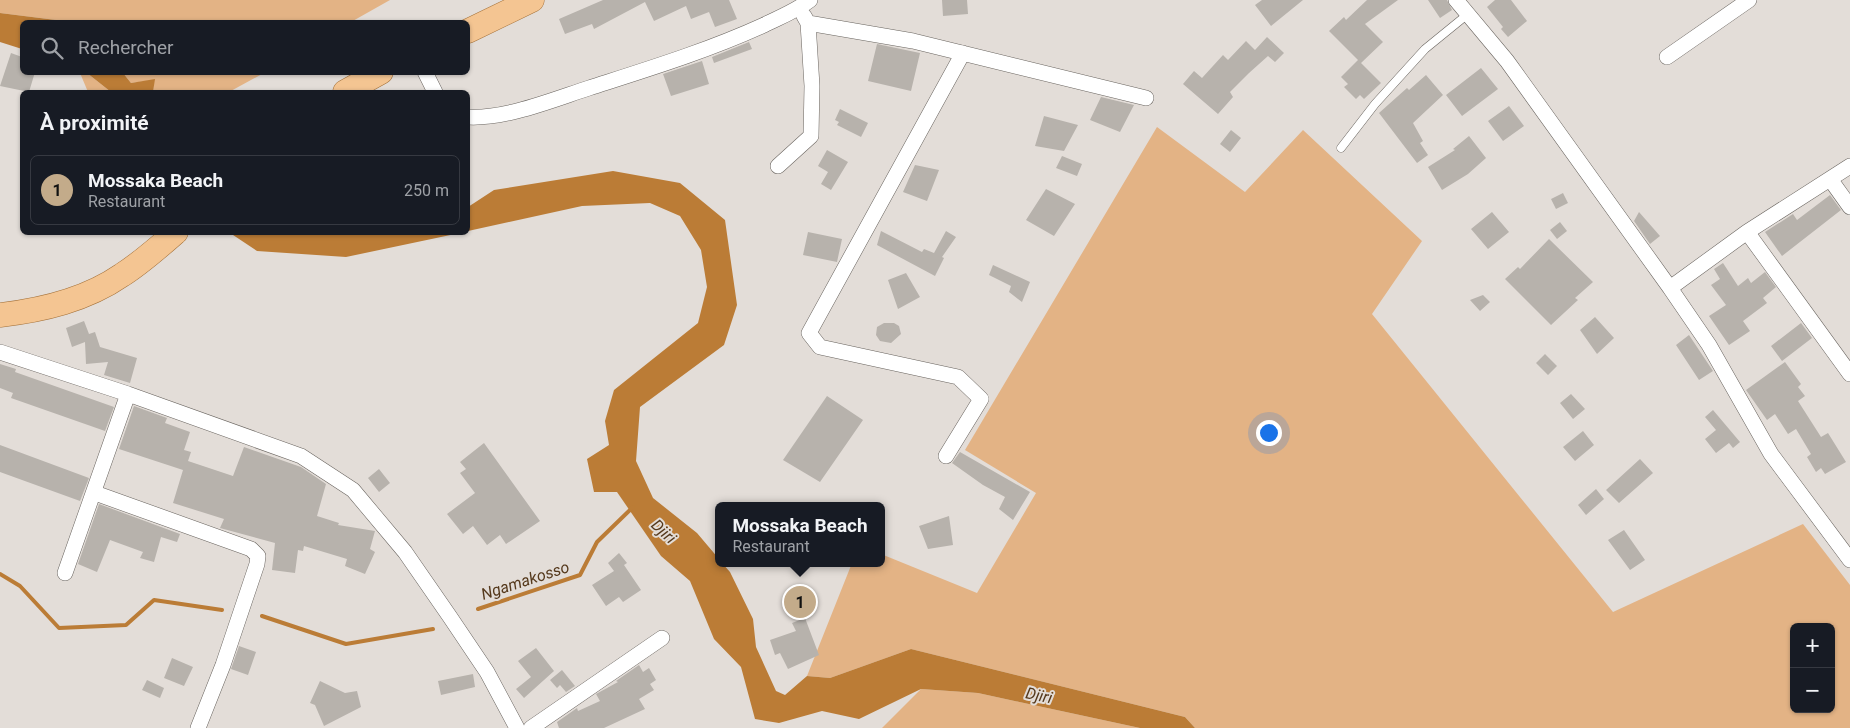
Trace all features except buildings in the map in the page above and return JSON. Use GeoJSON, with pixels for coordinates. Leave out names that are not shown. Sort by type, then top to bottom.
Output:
{"type":"FeatureCollection","features":[{"type":"Feature","properties":{"kind":"main road"},"geometry":{"type":"LineString","coordinates":[[470,30],[532,0]]}},
{"type":"Feature","properties":{"kind":"main road"},"geometry":{"type":"LineString","coordinates":[[349,90],[376,75]]}},
{"type":"Feature","properties":{"kind":"main road"},"geometry":{"type":"LineString","coordinates":[[0,315],[48,307],[79,298],[122,275],[172,235]]}},
{"type":"Feature","properties":{"kind":"street"},"geometry":{"type":"LineString","coordinates":[[1456,0],[1507,61],[1670,288],[1709,345],[1771,454],[1850,560]]}},
{"type":"Feature","properties":{"kind":"street"},"geometry":{"type":"LineString","coordinates":[[1667,57],[1749,0]]}},
{"type":"Feature","properties":{"kind":"street"},"geometry":{"type":"LineString","coordinates":[[470,117],[480,118],[534,105],[651,68],[743,35],[801,3],[808,23],[811,136],[778,166]]}},
{"type":"Feature","properties":{"kind":"street"},"geometry":{"type":"LineString","coordinates":[[808,23],[913,41],[1146,98]]}},
{"type":"Feature","properties":{"kind":"street"},"geometry":{"type":"LineString","coordinates":[[946,456],[981,399],[958,377],[820,347],[809,333],[963,53]]}},
{"type":"Feature","properties":{"kind":"street"},"geometry":{"type":"LineString","coordinates":[[427,75],[435,90]]}},
{"type":"Feature","properties":{"kind":"street"},"geometry":{"type":"LineString","coordinates":[[1670,288],[1746,232],[1850,166]]}},
{"type":"Feature","properties":{"kind":"street"},"geometry":{"type":"LineString","coordinates":[[1830,179],[1850,207]]}},
{"type":"Feature","properties":{"kind":"street"},"geometry":{"type":"LineString","coordinates":[[1746,232],[1850,374]]}},
{"type":"Feature","properties":{"kind":"street"},"geometry":{"type":"LineString","coordinates":[[0,352],[128,394],[301,456],[353,490],[405,552],[450,617],[487,672],[517,728]]}},
{"type":"Feature","properties":{"kind":"street"},"geometry":{"type":"LineString","coordinates":[[65,573],[95,493],[128,394]]}},
{"type":"Feature","properties":{"kind":"street"},"geometry":{"type":"LineString","coordinates":[[95,493],[251,549],[258,556],[223,665],[198,728]]}},
{"type":"Feature","properties":{"kind":"street"},"geometry":{"type":"LineString","coordinates":[[531,728],[662,638]]}},
{"type":"Feature","properties":{"kind":"lane"},"geometry":{"type":"LineString","coordinates":[[1341,148],[1375,104],[1425,49],[1468,14]]}},
{"type":"Feature","properties":{"kind":"shaded area"},"geometry":{"type":"Polygon","coordinates":[[[0,0],[390,0],[355,20],[56,20],[0,13],[0,0]]]}},
{"type":"Feature","properties":{"kind":"shaded area"},"geometry":{"type":"Polygon","coordinates":[[[81,75],[90,75],[108,90],[87,90],[81,75]]]}},
{"type":"Feature","properties":{"kind":"shaded area"},"geometry":{"type":"Polygon","coordinates":[[[125,75],[260,75],[233,90],[153,90],[154,80],[131,83],[125,75]]]}},
{"type":"Feature","properties":{"kind":"shaded area"},"geometry":{"type":"Polygon","coordinates":[[[1157,127],[1245,192],[1303,130],[1422,241],[1372,314],[1613,612],[1803,524],[1850,585],[1850,728],[1195,728],[1185,717],[911,649],[830,678],[807,676],[850,567],[885,567],[885,556],[977,593],[1036,493],[965,450],[1157,127]]]}},
{"type":"Feature","properties":{"kind":"shaded area"},"geometry":{"type":"Polygon","coordinates":[[[921,689],[978,693],[1140,728],[882,728],[921,689]]]}},
{"type":"Feature","properties":{"kind":"water"},"geometry":{"type":"Polygon","coordinates":[[[0,13],[56,20],[20,20],[20,48],[0,42],[0,13]]]}},
{"type":"Feature","properties":{"kind":"water"},"geometry":{"type":"Polygon","coordinates":[[[90,75],[125,75],[131,83],[155,79],[153,90],[108,90],[90,75]]]}},
{"type":"Feature","properties":{"kind":"water","name":"Djiri"},"geometry":{"type":"Polygon","coordinates":[[[613,171],[680,183],[725,220],[737,305],[724,345],[640,407],[636,461],[653,498],[697,533],[715,554],[715,567],[726,567],[730,572],[753,619],[756,647],[776,691],[785,695],[807,676],[830,678],[911,649],[1185,717],[1195,728],[1140,728],[978,693],[921,689],[859,719],[822,711],[779,723],[755,719],[741,667],[714,639],[690,581],[661,556],[617,492],[594,492],[587,459],[609,445],[605,421],[614,390],[698,323],[707,287],[701,250],[680,216],[650,203],[582,206],[470,231],[470,206],[494,190],[613,171]]]}},
{"type":"Feature","properties":{"kind":"water"},"geometry":{"type":"Polygon","coordinates":[[[233,235],[450,235],[346,257],[257,251],[233,235]]]}},
{"type":"Feature","properties":{"kind":"waterway","name":"Ngamakosso"},"geometry":{"type":"LineString","coordinates":[[478,609],[580,575],[597,542],[633,507]]}},
{"type":"Feature","properties":{"kind":"waterway","name":"Ngamakosso"},"geometry":{"type":"LineString","coordinates":[[0,574],[20,586],[59,628],[126,625],[154,600],[222,610]]}},
{"type":"Feature","properties":{"kind":"waterway","name":"Ngamakosso"},"geometry":{"type":"LineString","coordinates":[[262,616],[346,644],[433,629]]}},
{"type":"Feature","properties":{"kind":"place","name":"Mossaka Beach"},"geometry":{"type":"Point","coordinates":[800,602]}}]}
